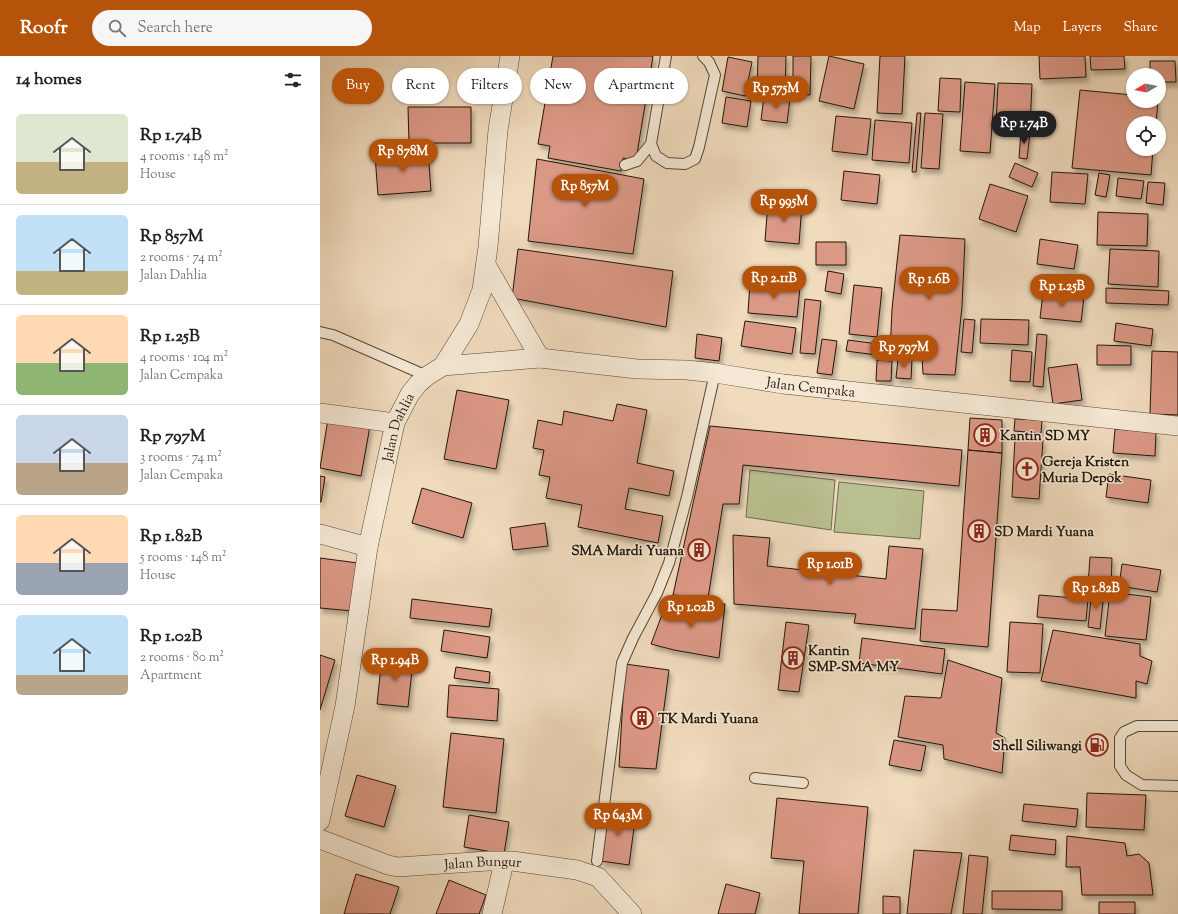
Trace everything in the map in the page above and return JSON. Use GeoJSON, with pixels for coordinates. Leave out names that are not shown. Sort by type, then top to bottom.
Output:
{"type":"FeatureCollection","features":[{"type":"Feature","properties":{"kind":"street","name":"Jalan Dahlia"},"geometry":{"type":"LineString","coordinates":[[320,821],[345,706],[368,547],[395,423],[410,394],[418,384],[427,376],[443,366],[469,324],[482,290],[486,265],[498,130],[510,56]]}},
{"type":"Feature","properties":{"kind":"street"},"geometry":{"type":"LineString","coordinates":[[486,265],[540,358]]}},
{"type":"Feature","properties":{"kind":"street","name":"Jalan Cempaka"},"geometry":{"type":"LineString","coordinates":[[443,366],[540,358],[636,369],[687,370],[783,384],[1178,426]]}},
{"type":"Feature","properties":{"kind":"street"},"geometry":{"type":"LineString","coordinates":[[320,413],[395,423]]}},
{"type":"Feature","properties":{"kind":"street"},"geometry":{"type":"LineString","coordinates":[[320,534],[368,547]]}},
{"type":"Feature","properties":{"kind":"street","name":"Jalan Bungur"},"geometry":{"type":"LineString","coordinates":[[320,839],[388,865],[398,867],[488,861],[512,861],[577,870],[598,877],[632,914]]}},
{"type":"Feature","properties":{"kind":"street"},"geometry":{"type":"LineString","coordinates":[[492,914],[504,862]]}},
{"type":"Feature","properties":{"kind":"lane"},"geometry":{"type":"LineString","coordinates":[[625,165],[637,161],[651,144],[666,56]]}},
{"type":"Feature","properties":{"kind":"lane"},"geometry":{"type":"LineString","coordinates":[[651,144],[656,156],[667,163],[686,164],[695,159],[715,75],[709,62],[703,56]]}},
{"type":"Feature","properties":{"kind":"lane"},"geometry":{"type":"LineString","coordinates":[[320,332],[333,335],[427,376]]}},
{"type":"Feature","properties":{"kind":"lane"},"geometry":{"type":"LineString","coordinates":[[597,861],[622,663],[633,638],[657,593],[669,563],[715,373]]}},
{"type":"Feature","properties":{"kind":"lane"},"geometry":{"type":"LineString","coordinates":[[1178,726],[1137,726],[1124,732],[1120,738],[1120,766],[1126,775],[1142,785],[1178,786]]}},
{"type":"Feature","properties":{"kind":"lane"},"geometry":{"type":"LineString","coordinates":[[755,778],[803,783]]}},
{"type":"Feature","properties":{"kind":"green space"},"geometry":{"type":"Polygon","coordinates":[[[750,470],[835,480],[831,530],[746,517],[750,470]]]}},
{"type":"Feature","properties":{"kind":"green space"},"geometry":{"type":"Polygon","coordinates":[[[839,482],[924,491],[920,539],[834,532],[839,482]]]}},
{"type":"Feature","properties":{"kind":"building"},"geometry":{"type":"Polygon","coordinates":[[[553,56],[653,56],[651,68],[594,68],[594,104],[645,104],[636,160],[623,158],[621,171],[548,158],[550,146],[538,144],[545,104],[586,104],[586,68],[551,68],[553,56]]]}},
{"type":"Feature","properties":{"kind":"building"},"geometry":{"type":"Polygon","coordinates":[[[758,56],[786,56],[785,94],[757,93],[758,56]]]}},
{"type":"Feature","properties":{"kind":"building"},"geometry":{"type":"Polygon","coordinates":[[[793,56],[811,56],[810,95],[793,94],[793,56]]]}},
{"type":"Feature","properties":{"kind":"building"},"geometry":{"type":"Polygon","coordinates":[[[829,56],[864,64],[854,109],[819,101],[829,56]]]}},
{"type":"Feature","properties":{"kind":"building"},"geometry":{"type":"Polygon","coordinates":[[[880,56],[905,56],[902,114],[877,113],[880,56]]]}},
{"type":"Feature","properties":{"kind":"building"},"geometry":{"type":"Polygon","coordinates":[[[1039,56],[1085,56],[1086,77],[1040,79],[1039,56]]]}},
{"type":"Feature","properties":{"kind":"building"},"geometry":{"type":"Polygon","coordinates":[[[1090,56],[1124,56],[1125,69],[1091,70],[1090,56]]]}},
{"type":"Feature","properties":{"kind":"building"},"geometry":{"type":"Polygon","coordinates":[[[728,57],[752,62],[745,96],[722,91],[728,57]]]}},
{"type":"Feature","properties":{"kind":"building"},"geometry":{"type":"Polygon","coordinates":[[[1150,61],[1175,61],[1176,82],[1166,82],[1166,68],[1150,68],[1150,61]]]}},
{"type":"Feature","properties":{"kind":"building"},"geometry":{"type":"Polygon","coordinates":[[[940,78],[961,79],[960,112],[938,111],[940,78]]]}},
{"type":"Feature","properties":{"kind":"building"},"geometry":{"type":"Polygon","coordinates":[[[965,82],[995,84],[990,153],[960,151],[965,82]]]}},
{"type":"Feature","properties":{"kind":"building"},"geometry":{"type":"Polygon","coordinates":[[[998,83],[1032,84],[1030,126],[996,124],[998,83]]]}},
{"type":"Feature","properties":{"kind":"building"},"geometry":{"type":"Polygon","coordinates":[[[1080,90],[1126,94],[1126,108],[1157,108],[1157,116],[1126,116],[1126,156],[1152,156],[1151,175],[1072,168],[1080,90]]]}},
{"type":"Feature","properties":{"kind":"building"},"geometry":{"type":"Polygon","coordinates":[[[764,96],[790,99],[787,123],[761,120],[764,96]]]}},
{"type":"Feature","properties":{"kind":"building"},"geometry":{"type":"Polygon","coordinates":[[[726,97],[751,101],[747,127],[722,123],[726,97]]]}},
{"type":"Feature","properties":{"kind":"building"},"geometry":{"type":"Polygon","coordinates":[[[408,107],[471,107],[471,143],[409,143],[408,107]]]}},
{"type":"Feature","properties":{"kind":"building"},"geometry":{"type":"Polygon","coordinates":[[[917,113],[921,113],[916,172],[912,172],[917,113]]]}},
{"type":"Feature","properties":{"kind":"building"},"geometry":{"type":"Polygon","coordinates":[[[925,113],[943,114],[939,169],[921,168],[925,113]]]}},
{"type":"Feature","properties":{"kind":"building"},"geometry":{"type":"Polygon","coordinates":[[[836,116],[871,119],[867,155],[832,151],[836,116]]]}},
{"type":"Feature","properties":{"kind":"building"},"geometry":{"type":"Polygon","coordinates":[[[875,120],[912,123],[909,163],[872,160],[875,120]]]}},
{"type":"Feature","properties":{"kind":"building"},"geometry":{"type":"Polygon","coordinates":[[[1021,132],[1030,133],[1027,159],[1019,158],[1021,132]]]}},
{"type":"Feature","properties":{"kind":"building"},"geometry":{"type":"Polygon","coordinates":[[[428,151],[431,191],[378,195],[375,155],[428,151]]]}},
{"type":"Feature","properties":{"kind":"building"},"geometry":{"type":"Polygon","coordinates":[[[537,159],[644,179],[633,254],[528,241],[537,159]]]}},
{"type":"Feature","properties":{"kind":"building"},"geometry":{"type":"Polygon","coordinates":[[[1015,163],[1038,173],[1032,187],[1009,177],[1015,163]]]}},
{"type":"Feature","properties":{"kind":"building"},"geometry":{"type":"Polygon","coordinates":[[[844,171],[880,175],[877,204],[841,200],[844,171]]]}},
{"type":"Feature","properties":{"kind":"building"},"geometry":{"type":"Polygon","coordinates":[[[1052,172],[1088,174],[1085,204],[1050,202],[1052,172]]]}},
{"type":"Feature","properties":{"kind":"building"},"geometry":{"type":"Polygon","coordinates":[[[1099,173],[1110,175],[1106,197],[1095,195],[1099,173]]]}},
{"type":"Feature","properties":{"kind":"building"},"geometry":{"type":"Polygon","coordinates":[[[1118,178],[1144,181],[1141,199],[1116,196],[1118,178]]]}},
{"type":"Feature","properties":{"kind":"building"},"geometry":{"type":"Polygon","coordinates":[[[1148,182],[1165,183],[1163,205],[1146,203],[1148,182]]]}},
{"type":"Feature","properties":{"kind":"building"},"geometry":{"type":"Polygon","coordinates":[[[990,184],[1028,196],[1016,232],[979,219],[990,184]]]}},
{"type":"Feature","properties":{"kind":"building"},"geometry":{"type":"Polygon","coordinates":[[[768,202],[802,204],[799,244],[765,241],[768,202]]]}},
{"type":"Feature","properties":{"kind":"building"},"geometry":{"type":"Polygon","coordinates":[[[1098,212],[1148,214],[1147,246],[1097,245],[1098,212]]]}},
{"type":"Feature","properties":{"kind":"building"},"geometry":{"type":"Polygon","coordinates":[[[900,235],[965,239],[962,306],[955,375],[923,374],[922,355],[890,354],[892,309],[900,235]]]}},
{"type":"Feature","properties":{"kind":"building"},"geometry":{"type":"Polygon","coordinates":[[[1040,239],[1078,245],[1074,269],[1037,264],[1040,239]]]}},
{"type":"Feature","properties":{"kind":"building"},"geometry":{"type":"Polygon","coordinates":[[[816,242],[846,242],[846,265],[816,265],[816,242]]]}},
{"type":"Feature","properties":{"kind":"building"},"geometry":{"type":"Polygon","coordinates":[[[518,249],[673,271],[666,327],[512,298],[518,249]]]}},
{"type":"Feature","properties":{"kind":"building"},"geometry":{"type":"Polygon","coordinates":[[[1110,249],[1159,251],[1158,287],[1108,284],[1110,249]]]}},
{"type":"Feature","properties":{"kind":"building"},"geometry":{"type":"Polygon","coordinates":[[[828,271],[844,274],[841,294],[825,291],[828,271]]]}},
{"type":"Feature","properties":{"kind":"building"},"geometry":{"type":"Polygon","coordinates":[[[750,282],[800,287],[797,317],[748,313],[750,282]]]}},
{"type":"Feature","properties":{"kind":"building"},"geometry":{"type":"Polygon","coordinates":[[[854,285],[882,288],[877,337],[849,334],[854,285]]]}},
{"type":"Feature","properties":{"kind":"building"},"geometry":{"type":"Polygon","coordinates":[[[1106,288],[1169,291],[1168,305],[1106,303],[1106,288]]]}},
{"type":"Feature","properties":{"kind":"building"},"geometry":{"type":"Polygon","coordinates":[[[1043,293],[1084,297],[1081,322],[1040,318],[1043,293]]]}},
{"type":"Feature","properties":{"kind":"building"},"geometry":{"type":"Polygon","coordinates":[[[805,299],[821,301],[815,354],[800,353],[805,299]]]}},
{"type":"Feature","properties":{"kind":"building"},"geometry":{"type":"Polygon","coordinates":[[[964,319],[975,320],[972,353],[961,352],[964,319]]]}},
{"type":"Feature","properties":{"kind":"building"},"geometry":{"type":"Polygon","coordinates":[[[981,319],[1029,320],[1028,345],[980,343],[981,319]]]}},
{"type":"Feature","properties":{"kind":"building"},"geometry":{"type":"Polygon","coordinates":[[[745,321],[796,328],[792,354],[741,346],[745,321]]]}},
{"type":"Feature","properties":{"kind":"building"},"geometry":{"type":"Polygon","coordinates":[[[1116,323],[1153,329],[1151,346],[1114,341],[1116,323]]]}},
{"type":"Feature","properties":{"kind":"building"},"geometry":{"type":"Polygon","coordinates":[[[697,334],[722,338],[719,361],[695,358],[697,334]]]}},
{"type":"Feature","properties":{"kind":"building"},"geometry":{"type":"Polygon","coordinates":[[[1037,334],[1047,335],[1043,387],[1033,386],[1037,334]]]}},
{"type":"Feature","properties":{"kind":"building"},"geometry":{"type":"Polygon","coordinates":[[[822,339],[837,341],[832,375],[817,373],[822,339]]]}},
{"type":"Feature","properties":{"kind":"building"},"geometry":{"type":"Polygon","coordinates":[[[848,340],[886,345],[884,356],[846,351],[848,340]]]}},
{"type":"Feature","properties":{"kind":"building"},"geometry":{"type":"Polygon","coordinates":[[[1097,345],[1131,346],[1131,365],[1097,365],[1097,345]]]}},
{"type":"Feature","properties":{"kind":"building"},"geometry":{"type":"Polygon","coordinates":[[[1012,350],[1032,352],[1030,382],[1010,381],[1012,350]]]}},
{"type":"Feature","properties":{"kind":"building"},"geometry":{"type":"Polygon","coordinates":[[[1152,351],[1178,352],[1178,415],[1150,414],[1152,351]]]}},
{"type":"Feature","properties":{"kind":"building"},"geometry":{"type":"Polygon","coordinates":[[[898,359],[912,360],[911,379],[896,378],[898,359]]]}},
{"type":"Feature","properties":{"kind":"building"},"geometry":{"type":"Polygon","coordinates":[[[877,360],[892,361],[891,381],[876,381],[877,360]]]}},
{"type":"Feature","properties":{"kind":"building"},"geometry":{"type":"Polygon","coordinates":[[[1077,364],[1082,400],[1053,404],[1048,368],[1077,364]]]}},
{"type":"Feature","properties":{"kind":"building"},"geometry":{"type":"Polygon","coordinates":[[[457,390],[509,400],[496,469],[444,459],[457,390]]]}},
{"type":"Feature","properties":{"kind":"building"},"geometry":{"type":"Polygon","coordinates":[[[617,404],[647,410],[637,463],[674,471],[669,496],[629,488],[625,509],[663,516],[658,543],[578,527],[582,505],[546,498],[550,477],[539,475],[544,450],[533,448],[538,420],[562,425],[564,411],[613,421],[617,404]]]}},
{"type":"Feature","properties":{"kind":"building","name":"Kantin SD MY"},"geometry":{"type":"Polygon","coordinates":[[[970,418],[1002,420],[1002,453],[968,450],[970,418]]]}},
{"type":"Feature","properties":{"kind":"building"},"geometry":{"type":"Polygon","coordinates":[[[328,419],[370,426],[361,476],[320,468],[328,419]]]}},
{"type":"Feature","properties":{"kind":"building"},"geometry":{"type":"Polygon","coordinates":[[[1015,419],[1042,420],[1041,433],[1014,431],[1015,419]]]}},
{"type":"Feature","properties":{"kind":"building","name":"SMA Mardi Yuana"},"geometry":{"type":"Polygon","coordinates":[[[710,426],[962,450],[959,486],[743,465],[739,504],[723,504],[708,598],[673,595],[710,426]]]}},
{"type":"Feature","properties":{"kind":"building"},"geometry":{"type":"Polygon","coordinates":[[[1115,429],[1156,432],[1155,456],[1113,453],[1115,429]]]}},
{"type":"Feature","properties":{"kind":"building","name":"Gereja Kristen Muria Depok"},"geometry":{"type":"Polygon","coordinates":[[[1015,438],[1043,440],[1039,499],[1012,497],[1015,438]]]}},
{"type":"Feature","properties":{"kind":"building","name":"SD Mardi Yuana"},"geometry":{"type":"Polygon","coordinates":[[[968,450],[1002,453],[988,647],[920,641],[922,609],[957,611],[968,450]]]}},
{"type":"Feature","properties":{"kind":"building"},"geometry":{"type":"Polygon","coordinates":[[[1109,474],[1151,480],[1148,503],[1106,497],[1109,474]]]}},
{"type":"Feature","properties":{"kind":"building"},"geometry":{"type":"Polygon","coordinates":[[[320,476],[325,477],[321,502],[320,502],[320,476]]]}},
{"type":"Feature","properties":{"kind":"building"},"geometry":{"type":"Polygon","coordinates":[[[422,488],[472,503],[463,538],[412,523],[422,488]]]}},
{"type":"Feature","properties":{"kind":"building"},"geometry":{"type":"Polygon","coordinates":[[[545,523],[548,546],[513,550],[510,528],[545,523]]]}},
{"type":"Feature","properties":{"kind":"building"},"geometry":{"type":"Polygon","coordinates":[[[733,535],[770,538],[767,566],[886,579],[889,546],[923,549],[915,629],[854,623],[856,614],[734,604],[733,535]]]}},
{"type":"Feature","properties":{"kind":"building"},"geometry":{"type":"Polygon","coordinates":[[[1090,557],[1112,558],[1111,586],[1088,585],[1090,557]]]}},
{"type":"Feature","properties":{"kind":"building"},"geometry":{"type":"Polygon","coordinates":[[[320,558],[358,563],[353,611],[320,608],[320,558]]]}},
{"type":"Feature","properties":{"kind":"building"},"geometry":{"type":"Polygon","coordinates":[[[1122,564],[1161,570],[1157,592],[1119,586],[1122,564]]]}},
{"type":"Feature","properties":{"kind":"building"},"geometry":{"type":"Polygon","coordinates":[[[1092,591],[1104,592],[1100,629],[1088,627],[1092,591]]]}},
{"type":"Feature","properties":{"kind":"building"},"geometry":{"type":"Polygon","coordinates":[[[1110,592],[1151,597],[1146,640],[1105,636],[1110,592]]]}},
{"type":"Feature","properties":{"kind":"building"},"geometry":{"type":"Polygon","coordinates":[[[1039,595],[1088,599],[1086,621],[1037,617],[1039,595]]]}},
{"type":"Feature","properties":{"kind":"building"},"geometry":{"type":"Polygon","coordinates":[[[412,599],[492,609],[489,627],[410,618],[412,599]]]}},
{"type":"Feature","properties":{"kind":"building"},"geometry":{"type":"Polygon","coordinates":[[[666,604],[725,604],[719,658],[674,650],[651,644],[666,604]]]}},
{"type":"Feature","properties":{"kind":"building","name":"Kantin SMP-SMA MY"},"geometry":{"type":"Polygon","coordinates":[[[786,622],[809,625],[799,692],[778,690],[786,622]]]}},
{"type":"Feature","properties":{"kind":"building"},"geometry":{"type":"Polygon","coordinates":[[[1010,622],[1043,624],[1040,673],[1007,672],[1010,622]]]}},
{"type":"Feature","properties":{"kind":"building"},"geometry":{"type":"Polygon","coordinates":[[[444,630],[490,637],[487,658],[441,651],[444,630]]]}},
{"type":"Feature","properties":{"kind":"building"},"geometry":{"type":"Polygon","coordinates":[[[1053,630],[1140,644],[1140,656],[1152,661],[1147,684],[1136,681],[1136,698],[1041,681],[1053,630]]]}},
{"type":"Feature","properties":{"kind":"building"},"geometry":{"type":"Polygon","coordinates":[[[862,638],[945,649],[942,674],[859,663],[862,638]]]}},
{"type":"Feature","properties":{"kind":"building"},"geometry":{"type":"Polygon","coordinates":[[[320,655],[335,660],[320,710],[320,655]]]}},
{"type":"Feature","properties":{"kind":"building"},"geometry":{"type":"Polygon","coordinates":[[[382,657],[413,661],[408,707],[377,704],[382,657]]]}},
{"type":"Feature","properties":{"kind":"building"},"geometry":{"type":"Polygon","coordinates":[[[948,660],[1002,678],[996,733],[1005,738],[1002,773],[944,759],[943,745],[898,737],[905,696],[941,698],[948,660]]]}},
{"type":"Feature","properties":{"kind":"building","name":"TK Mardi Yuana"},"geometry":{"type":"Polygon","coordinates":[[[625,664],[669,670],[656,769],[619,767],[625,664]]]}},
{"type":"Feature","properties":{"kind":"building"},"geometry":{"type":"Polygon","coordinates":[[[456,667],[490,672],[489,683],[454,678],[456,667]]]}},
{"type":"Feature","properties":{"kind":"building"},"geometry":{"type":"Polygon","coordinates":[[[449,685],[499,689],[497,721],[447,717],[449,685]]]}},
{"type":"Feature","properties":{"kind":"building"},"geometry":{"type":"Polygon","coordinates":[[[451,733],[504,739],[496,813],[443,807],[451,733]]]}},
{"type":"Feature","properties":{"kind":"building"},"geometry":{"type":"Polygon","coordinates":[[[894,740],[926,746],[921,771],[889,765],[894,740]]]}},
{"type":"Feature","properties":{"kind":"building"},"geometry":{"type":"Polygon","coordinates":[[[357,775],[396,786],[384,827],[345,816],[357,775]]]}},
{"type":"Feature","properties":{"kind":"building"},"geometry":{"type":"Polygon","coordinates":[[[1087,793],[1146,795],[1144,830],[1086,827],[1087,793]]]}},
{"type":"Feature","properties":{"kind":"building"},"geometry":{"type":"Polygon","coordinates":[[[777,798],[868,807],[858,914],[799,914],[804,861],[771,858],[777,798]]]}},
{"type":"Feature","properties":{"kind":"building"},"geometry":{"type":"Polygon","coordinates":[[[1024,804],[1078,809],[1076,827],[1022,821],[1024,804]]]}},
{"type":"Feature","properties":{"kind":"building"},"geometry":{"type":"Polygon","coordinates":[[[608,809],[636,813],[629,865],[601,861],[608,809]]]}},
{"type":"Feature","properties":{"kind":"building"},"geometry":{"type":"Polygon","coordinates":[[[469,815],[509,822],[504,854],[464,847],[469,815]]]}},
{"type":"Feature","properties":{"kind":"building"},"geometry":{"type":"Polygon","coordinates":[[[1011,835],[1056,840],[1055,855],[1009,850],[1011,835]]]}},
{"type":"Feature","properties":{"kind":"building"},"geometry":{"type":"Polygon","coordinates":[[[1067,836],[1125,843],[1127,856],[1139,854],[1149,863],[1153,895],[1082,895],[1080,867],[1066,867],[1067,836]]]}},
{"type":"Feature","properties":{"kind":"building"},"geometry":{"type":"Polygon","coordinates":[[[914,850],[962,853],[951,914],[907,914],[914,850]]]}},
{"type":"Feature","properties":{"kind":"building"},"geometry":{"type":"Polygon","coordinates":[[[969,855],[988,857],[982,914],[963,914],[969,855]]]}},
{"type":"Feature","properties":{"kind":"building"},"geometry":{"type":"Polygon","coordinates":[[[356,874],[399,887],[390,914],[344,914],[356,874]]]}},
{"type":"Feature","properties":{"kind":"building"},"geometry":{"type":"Polygon","coordinates":[[[449,880],[486,895],[479,914],[436,914],[449,880]]]}},
{"type":"Feature","properties":{"kind":"building"},"geometry":{"type":"Polygon","coordinates":[[[726,884],[760,893],[755,914],[718,914],[726,884]]]}},
{"type":"Feature","properties":{"kind":"building"},"geometry":{"type":"Polygon","coordinates":[[[992,891],[1062,891],[1062,910],[992,909],[992,891]]]}},
{"type":"Feature","properties":{"kind":"building"},"geometry":{"type":"Polygon","coordinates":[[[883,896],[900,897],[900,914],[883,914],[883,896]]]}},
{"type":"Feature","properties":{"kind":"building"},"geometry":{"type":"Polygon","coordinates":[[[1099,902],[1135,902],[1135,914],[1099,914],[1099,902]]]}},
{"type":"Feature","properties":{"kind":"place","name":"Kantin SD MY"},"geometry":{"type":"Point","coordinates":[985,435]}},
{"type":"Feature","properties":{"kind":"place","name":"Gereja Kristen Muria Depok"},"geometry":{"type":"Point","coordinates":[1027,469]}},
{"type":"Feature","properties":{"kind":"place","name":"SD Mardi Yuana"},"geometry":{"type":"Point","coordinates":[979,531]}},
{"type":"Feature","properties":{"kind":"place","name":"SMA Mardi Yuana"},"geometry":{"type":"Point","coordinates":[699,550]}},
{"type":"Feature","properties":{"kind":"place","name":"Kantin SMP-SMA MY"},"geometry":{"type":"Point","coordinates":[793,658]}},
{"type":"Feature","properties":{"kind":"place","name":"TK Mardi Yuana"},"geometry":{"type":"Point","coordinates":[642,718]}},
{"type":"Feature","properties":{"kind":"place","name":"Shell Siliwangi"},"geometry":{"type":"Point","coordinates":[1097,745]}}]}
